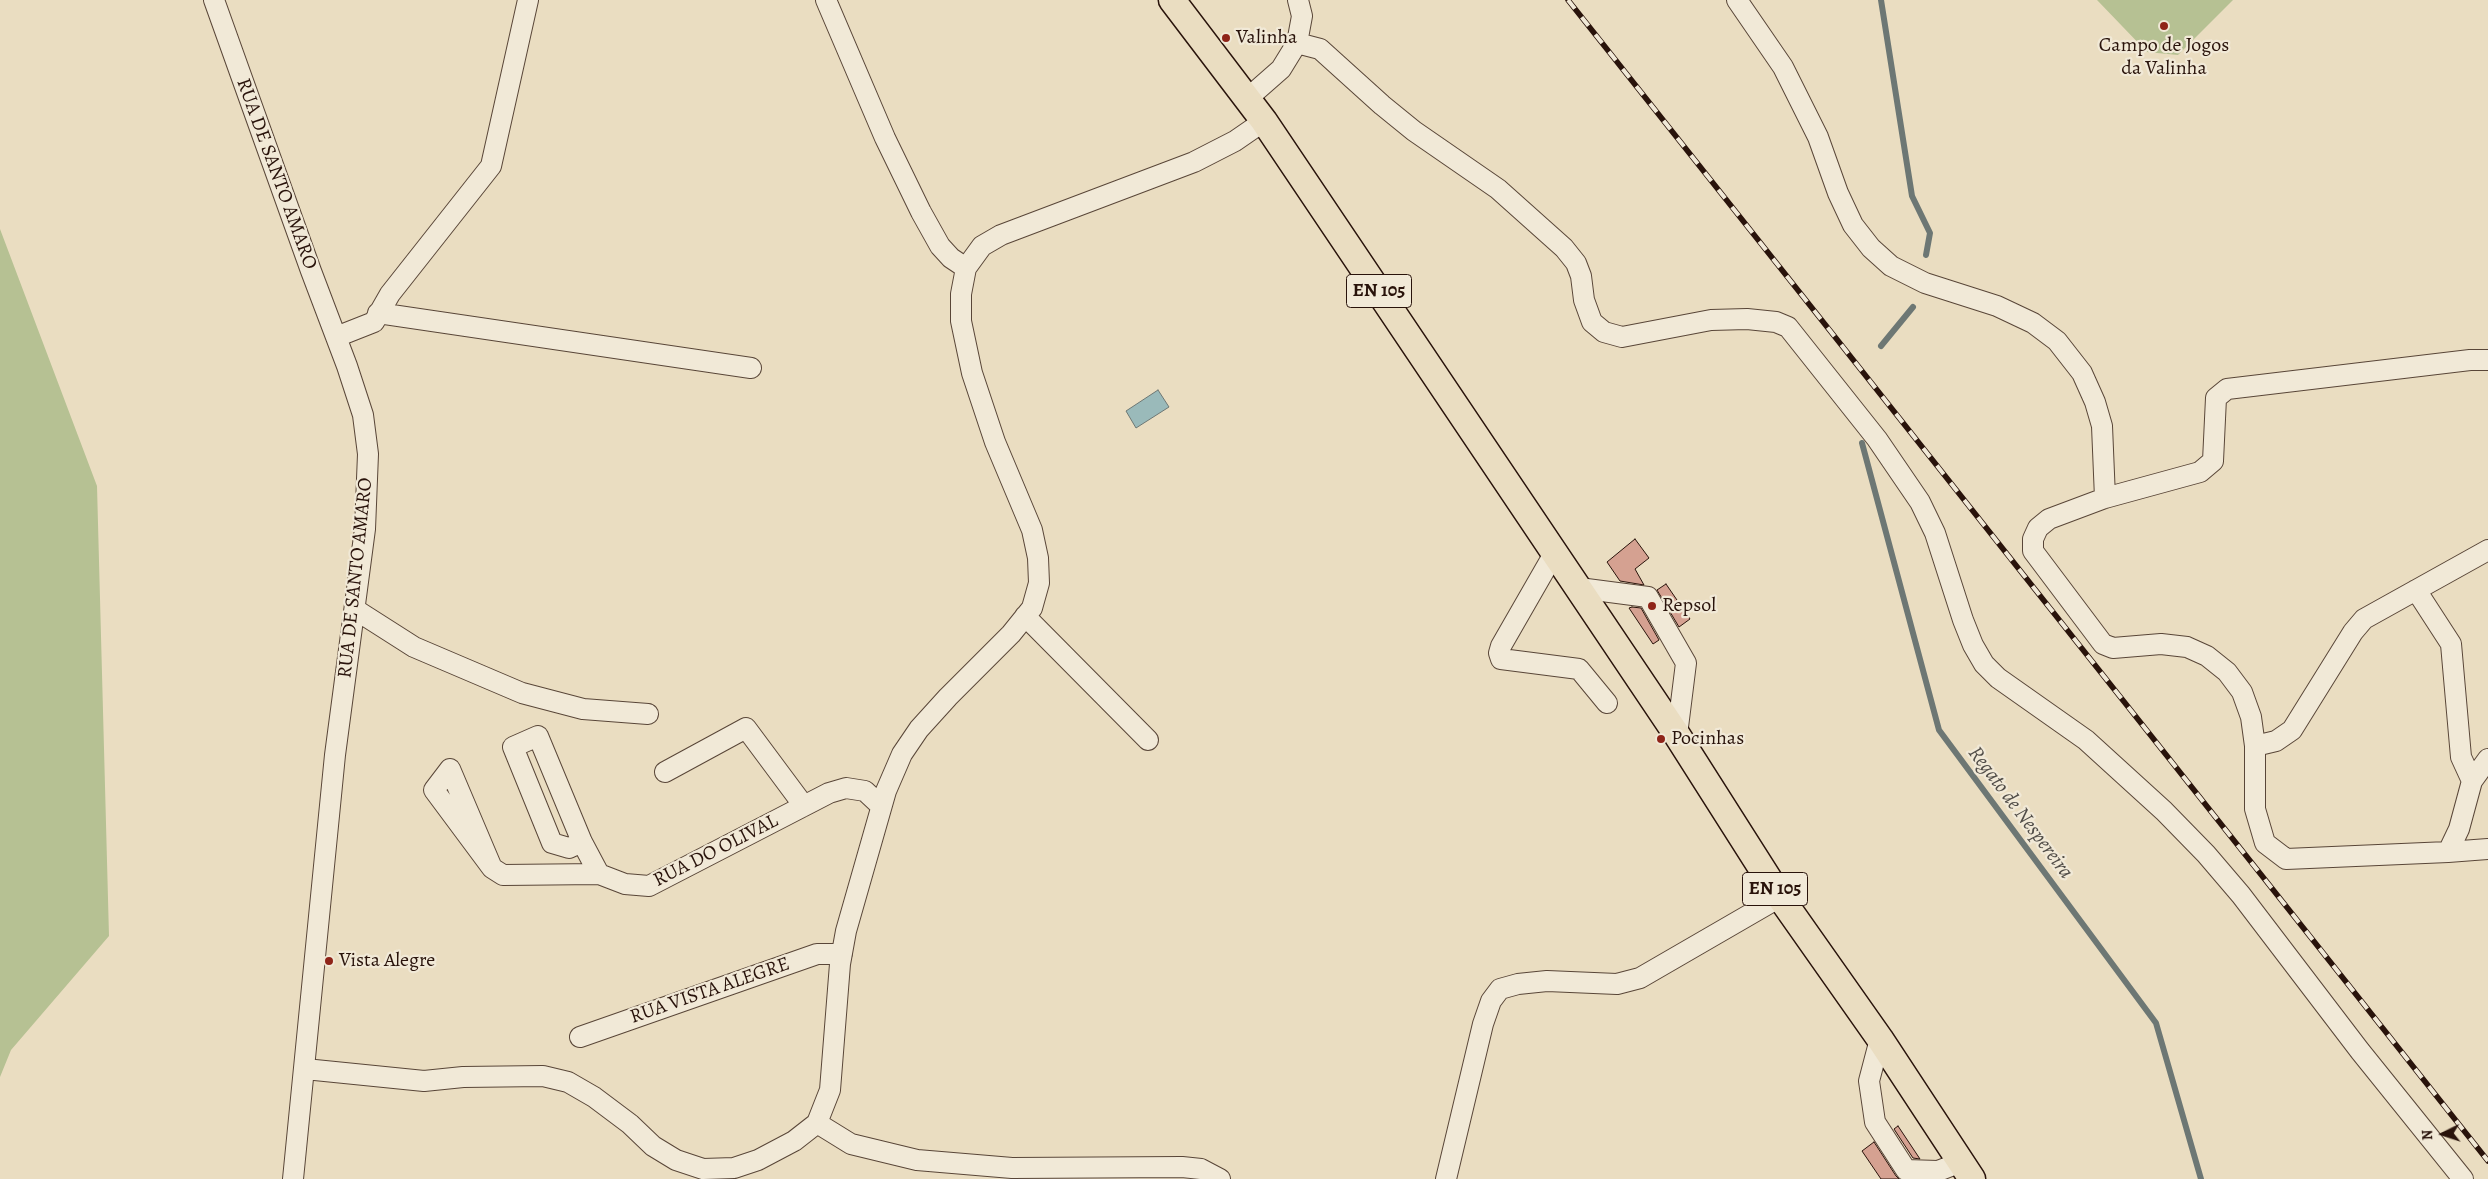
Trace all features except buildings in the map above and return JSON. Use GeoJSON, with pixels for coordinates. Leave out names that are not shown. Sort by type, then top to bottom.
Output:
{"type":"FeatureCollection","features":[{"type":"Feature","properties":{"kind":"main road","name":"EN 105"},"geometry":{"type":"LineString","coordinates":[[1172,0],[1264,121],[1677,735],[1780,897],[1880,1040],[1967,1170]]}},
{"type":"Feature","properties":{"kind":"street","name":"RUA DE SANTO AMARO"},"geometry":{"type":"LineString","coordinates":[[214,0],[363,415],[368,454],[365,528],[356,610],[335,755],[293,1179]]}},
{"type":"Feature","properties":{"kind":"street"},"geometry":{"type":"LineString","coordinates":[[336,337],[374,322],[390,294],[491,166],[528,0]]}},
{"type":"Feature","properties":{"kind":"street"},"geometry":{"type":"LineString","coordinates":[[826,0],[885,138],[921,212],[940,246],[951,258],[966,268]]}},
{"type":"Feature","properties":{"kind":"street"},"geometry":{"type":"LineString","coordinates":[[1248,98],[1282,69],[1297,43],[1302,16],[1298,0]]}},
{"type":"Feature","properties":{"kind":"street"},"geometry":{"type":"LineString","coordinates":[[1737,0],[1783,67],[1818,137],[1838,193],[1854,225],[1871,248],[1891,266],[1925,283],[1997,306],[2033,323],[2057,341],[2082,373],[2095,402],[2102,426],[2105,498]]}},
{"type":"Feature","properties":{"kind":"street"},"geometry":{"type":"LineString","coordinates":[[1297,43],[1320,49],[1382,105],[1414,131],[1498,189],[1564,248],[1576,263],[1582,276],[1584,300],[1592,322],[1604,332],[1622,337],[1711,320],[1747,319],[1776,322],[1788,327],[1877,439],[1920,502],[1935,533],[1963,620],[1973,645],[1984,664],[1998,678],[2086,740],[2164,811],[2206,854],[2247,902],[2360,1051],[2463,1179]]}},
{"type":"Feature","properties":{"kind":"street"},"geometry":{"type":"LineString","coordinates":[[305,1069],[424,1081],[462,1077],[543,1076],[575,1086],[630,1124],[653,1146],[676,1160],[703,1169],[734,1168],[758,1160],[794,1141],[817,1122],[830,1090],[842,954],[846,930],[886,791],[902,754],[919,729],[1011,634],[1032,608],[1039,583],[1038,558],[1032,530],[995,442],[972,372],[961,321],[961,294],[966,268],[982,246],[1001,235],[1194,162],[1235,141],[1264,121]]}},
{"type":"Feature","properties":{"kind":"street"},"geometry":{"type":"LineString","coordinates":[[378,313],[751,368]]}},
{"type":"Feature","properties":{"kind":"street"},"geometry":{"type":"LineString","coordinates":[[2488,360],[2470,360],[2227,389],[2216,398],[2212,461],[2200,472],[2105,498],[2049,519],[2038,528],[2033,540],[2034,551],[2103,644],[2112,648],[2161,644],[2187,647],[2207,656],[2227,672],[2242,692],[2251,718],[2255,746],[2256,809],[2266,843],[2286,859],[2488,849]]}},
{"type":"Feature","properties":{"kind":"street"},"geometry":{"type":"LineString","coordinates":[[2255,746],[2276,741],[2292,730],[2353,632],[2364,619],[2488,550]]}},
{"type":"Feature","properties":{"kind":"street"},"geometry":{"type":"LineString","coordinates":[[1555,552],[1501,646],[1499,653],[1501,659],[1579,669],[1607,703]]}},
{"type":"Feature","properties":{"kind":"street"},"geometry":{"type":"LineString","coordinates":[[1579,588],[1648,597],[1686,663],[1677,735]]}},
{"type":"Feature","properties":{"kind":"street"},"geometry":{"type":"LineString","coordinates":[[2416,590],[2450,644],[2461,757],[2472,781]]}},
{"type":"Feature","properties":{"kind":"street"},"geometry":{"type":"LineString","coordinates":[[356,610],[414,647],[522,693],[583,709],[648,714]]}},
{"type":"Feature","properties":{"kind":"street"},"geometry":{"type":"LineString","coordinates":[[1025,616],[1148,740]]}},
{"type":"Feature","properties":{"kind":"street","name":"RUA DO OLIVAL"},"geometry":{"type":"LineString","coordinates":[[665,772],[746,728],[804,806]]}},
{"type":"Feature","properties":{"kind":"street"},"geometry":{"type":"LineString","coordinates":[[582,842],[569,848],[552,843],[513,747],[538,736],[582,842],[598,874]]}},
{"type":"Feature","properties":{"kind":"street"},"geometry":{"type":"LineString","coordinates":[[2448,852],[2459,830],[2472,781],[2488,759]]}},
{"type":"Feature","properties":{"kind":"street","name":"RUA DO OLIVAL"},"geometry":{"type":"LineString","coordinates":[[492,868],[503,875],[598,874],[625,884],[650,886],[829,793],[846,788],[865,791],[881,806]]}},
{"type":"Feature","properties":{"kind":"street"},"geometry":{"type":"LineString","coordinates":[[1446,1179],[1483,1024],[1491,1001],[1500,989],[1518,984],[1547,981],[1617,984],[1640,978],[1780,897]]}},
{"type":"Feature","properties":{"kind":"street","name":"RUA VISTA ALEGRE"},"geometry":{"type":"LineString","coordinates":[[580,1037],[817,954],[842,954]]}},
{"type":"Feature","properties":{"kind":"street"},"geometry":{"type":"LineString","coordinates":[[1880,1040],[1869,1081],[1875,1122],[1906,1170],[1967,1170]]}},
{"type":"Feature","properties":{"kind":"street"},"geometry":{"type":"LineString","coordinates":[[817,1122],[851,1144],[917,1160],[1012,1168],[1182,1167],[1201,1169],[1220,1179]]}},
{"type":"Feature","properties":{"kind":"green space","name":"Campo de Jogos da Valinha"},"geometry":{"type":"Polygon","coordinates":[[[2097,0],[2233,0],[2178,55],[2147,52],[2097,0]]]}},
{"type":"Feature","properties":{"kind":"green space"},"geometry":{"type":"Polygon","coordinates":[[[0,229],[97,486],[109,936],[11,1050],[0,1077],[0,229]]]}},
{"type":"Feature","properties":{"kind":"water"},"geometry":{"type":"Polygon","coordinates":[[[1158,390],[1169,407],[1136,428],[1126,411],[1158,390]]]}},
{"type":"Feature","properties":{"kind":"waterway"},"geometry":{"type":"LineString","coordinates":[[1881,0],[1912,196],[1930,233],[1926,255]]}},
{"type":"Feature","properties":{"kind":"waterway"},"geometry":{"type":"LineString","coordinates":[[1881,346],[1913,307]]}},
{"type":"Feature","properties":{"kind":"waterway","name":"Regato de Nespereira"},"geometry":{"type":"LineString","coordinates":[[1862,443],[1939,730],[2156,1023],[2201,1179]]}},
{"type":"Feature","properties":{"kind":"railway"},"geometry":{"type":"LineString","coordinates":[[1568,0],[2488,1161]]}},
{"type":"Feature","properties":{"kind":"place","name":"Campo de Jogos da Valinha"},"geometry":{"type":"Point","coordinates":[2164,26]}},
{"type":"Feature","properties":{"kind":"place","name":"Valinha"},"geometry":{"type":"Point","coordinates":[1226,38]}},
{"type":"Feature","properties":{"kind":"place","name":"Repsol"},"geometry":{"type":"Point","coordinates":[1652,606]}},
{"type":"Feature","properties":{"kind":"place","name":"Pocinhas"},"geometry":{"type":"Point","coordinates":[1661,739]}},
{"type":"Feature","properties":{"kind":"place","name":"Vista Alegre"},"geometry":{"type":"Point","coordinates":[329,961]}}]}
